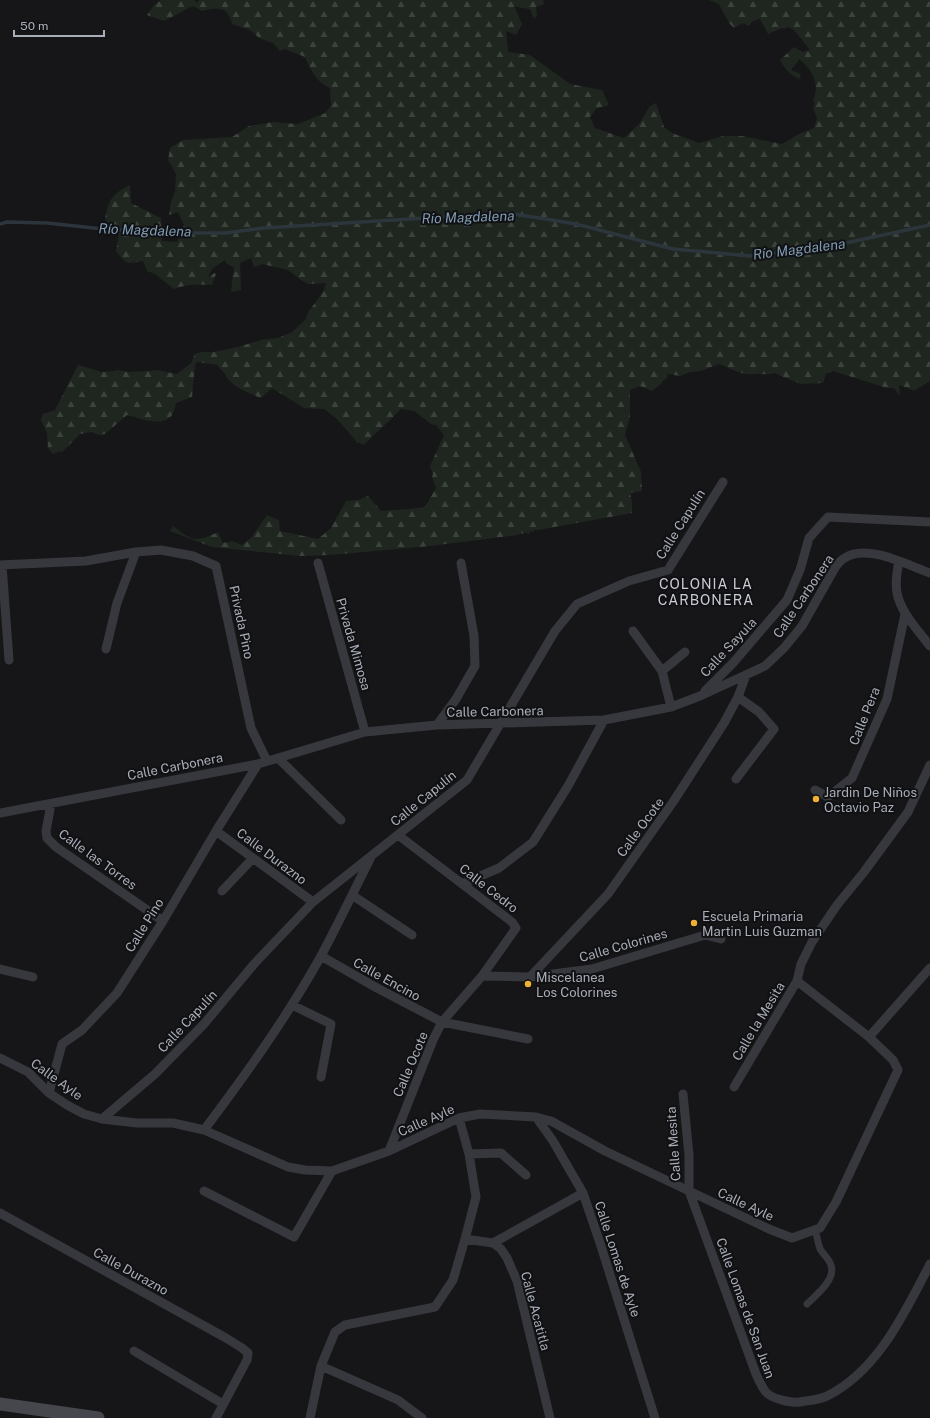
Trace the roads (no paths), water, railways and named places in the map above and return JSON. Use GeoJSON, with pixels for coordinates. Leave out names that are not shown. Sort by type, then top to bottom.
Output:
{"type":"FeatureCollection","features":[{"type":"Feature","properties":{"kind":"main road"},"geometry":{"type":"LineString","coordinates":[[0,1404],[98,1418]]}},
{"type":"Feature","properties":{"kind":"street","name":"Calle Capulín"},"geometry":{"type":"LineString","coordinates":[[102,1120],[155,1074],[204,1024],[256,962],[313,902],[467,780],[555,631],[577,604],[629,581],[668,570],[723,482]]}},
{"type":"Feature","properties":{"kind":"street","name":"Calle Sayula"},"geometry":{"type":"LineString","coordinates":[[700,696],[733,663],[787,600],[800,570],[809,538],[828,517],[930,522]]}},
{"type":"Feature","properties":{"kind":"street","name":"Privada Pino"},"geometry":{"type":"LineString","coordinates":[[136,552],[161,550],[193,556],[216,566],[251,728],[263,763]]}},
{"type":"Feature","properties":{"kind":"street"},"geometry":{"type":"LineString","coordinates":[[10,660],[1,565],[86,561],[136,552]]}},
{"type":"Feature","properties":{"kind":"street"},"geometry":{"type":"LineString","coordinates":[[106,649],[117,603],[136,552]]}},
{"type":"Feature","properties":{"kind":"street","name":"Calle Carbonera"},"geometry":{"type":"LineString","coordinates":[[0,813],[263,763],[365,732],[437,725],[604,720],[671,707],[700,696],[765,666],[784,648],[802,626],[836,566],[843,559],[854,554],[869,553],[885,556],[930,573]]}},
{"type":"Feature","properties":{"kind":"street"},"geometry":{"type":"LineString","coordinates":[[899,561],[897,593],[905,614],[930,646]]}},
{"type":"Feature","properties":{"kind":"street","name":"Privada Mimosa"},"geometry":{"type":"LineString","coordinates":[[318,563],[365,732]]}},
{"type":"Feature","properties":{"kind":"street"},"geometry":{"type":"LineString","coordinates":[[437,725],[456,699],[475,666],[474,636],[461,563]]}},
{"type":"Feature","properties":{"kind":"street","name":"Calle Pera"},"geometry":{"type":"LineString","coordinates":[[815,790],[828,797],[852,778],[887,699],[905,614]]}},
{"type":"Feature","properties":{"kind":"street"},"geometry":{"type":"LineString","coordinates":[[633,631],[662,671],[671,707]]}},
{"type":"Feature","properties":{"kind":"street"},"geometry":{"type":"LineString","coordinates":[[662,671],[685,652]]}},
{"type":"Feature","properties":{"kind":"street","name":"Calle Ocote"},"geometry":{"type":"LineString","coordinates":[[530,977],[608,894],[673,802],[724,723],[738,698],[746,675]]}},
{"type":"Feature","properties":{"kind":"street"},"geometry":{"type":"LineString","coordinates":[[736,779],[774,729],[759,712],[738,698]]}},
{"type":"Feature","properties":{"kind":"street"},"geometry":{"type":"LineString","coordinates":[[462,884],[499,868],[532,842],[568,786],[604,720]]}},
{"type":"Feature","properties":{"kind":"street"},"geometry":{"type":"LineString","coordinates":[[278,758],[341,820]]}},
{"type":"Feature","properties":{"kind":"street","name":"Calle Pino"},"geometry":{"type":"LineString","coordinates":[[49,1093],[62,1044],[82,1030],[117,993],[163,921],[216,831],[263,763]]}},
{"type":"Feature","properties":{"kind":"street","name":"Calle la Mesita"},"geometry":{"type":"LineString","coordinates":[[734,1087],[797,982],[801,964],[812,942],[837,905],[864,872],[908,812],[930,765]]}},
{"type":"Feature","properties":{"kind":"street","name":"Calle las Torres"},"geometry":{"type":"LineString","coordinates":[[51,804],[46,831],[47,838],[56,847],[163,921]]}},
{"type":"Feature","properties":{"kind":"street","name":"Calle Durazno"},"geometry":{"type":"LineString","coordinates":[[216,831],[313,902]]}},
{"type":"Feature","properties":{"kind":"street","name":"Calle Cedro"},"geometry":{"type":"LineString","coordinates":[[398,835],[512,922],[516,928],[482,976]]}},
{"type":"Feature","properties":{"kind":"street"},"geometry":{"type":"LineString","coordinates":[[204,1130],[245,1076],[292,1005],[321,956],[372,855]]}},
{"type":"Feature","properties":{"kind":"street"},"geometry":{"type":"LineString","coordinates":[[222,890],[253,858]]}},
{"type":"Feature","properties":{"kind":"street"},"geometry":{"type":"LineString","coordinates":[[352,895],[412,935]]}},
{"type":"Feature","properties":{"kind":"street","name":"Calle Colorines"},"geometry":{"type":"LineString","coordinates":[[482,976],[530,977],[592,969],[705,935],[721,940]]}},
{"type":"Feature","properties":{"kind":"street","name":"Calle Encino"},"geometry":{"type":"LineString","coordinates":[[321,956],[377,988],[442,1022],[528,1039]]}},
{"type":"Feature","properties":{"kind":"street"},"geometry":{"type":"LineString","coordinates":[[0,968],[33,977]]}},
{"type":"Feature","properties":{"kind":"street"},"geometry":{"type":"LineString","coordinates":[[797,982],[869,1037],[930,968]]}},
{"type":"Feature","properties":{"kind":"street","name":"Calle Ocote"},"geometry":{"type":"LineString","coordinates":[[389,1151],[433,1040],[442,1022],[482,976]]}},
{"type":"Feature","properties":{"kind":"street"},"geometry":{"type":"LineString","coordinates":[[292,1005],[331,1024],[322,1077]]}},
{"type":"Feature","properties":{"kind":"street","name":"Calle Ayle"},"geometry":{"type":"LineString","coordinates":[[0,1058],[28,1072],[49,1093],[84,1114],[102,1120],[137,1123],[173,1123],[204,1130],[288,1167],[305,1170],[332,1171],[389,1151],[459,1118],[480,1114],[536,1117],[551,1121],[605,1151],[792,1238],[820,1228],[832,1209],[898,1070],[893,1060],[869,1037]]}},
{"type":"Feature","properties":{"kind":"street","name":"Calle Mesita"},"geometry":{"type":"LineString","coordinates":[[683,1094],[690,1155],[689,1191]]}},
{"type":"Feature","properties":{"kind":"street","name":"Calle Lomas de Ayle"},"geometry":{"type":"LineString","coordinates":[[536,1117],[553,1141],[583,1193],[655,1418]]}},
{"type":"Feature","properties":{"kind":"street"},"geometry":{"type":"LineString","coordinates":[[310,1418],[321,1366],[335,1332],[345,1325],[435,1307],[453,1280],[476,1197],[469,1154],[459,1118]]}},
{"type":"Feature","properties":{"kind":"street"},"geometry":{"type":"LineString","coordinates":[[469,1154],[501,1153],[526,1175]]}},
{"type":"Feature","properties":{"kind":"street"},"geometry":{"type":"LineString","coordinates":[[204,1190],[294,1237],[332,1171]]}},
{"type":"Feature","properties":{"kind":"street","name":"Calle Lomas de San Juan"},"geometry":{"type":"LineString","coordinates":[[689,1191],[756,1374],[763,1389],[774,1398],[795,1403],[826,1397],[852,1381],[873,1359],[901,1319],[930,1264]]}},
{"type":"Feature","properties":{"kind":"street"},"geometry":{"type":"LineString","coordinates":[[465,1239],[493,1243],[583,1193]]}},
{"type":"Feature","properties":{"kind":"street","name":"Calle Durazno"},"geometry":{"type":"LineString","coordinates":[[0,1213],[226,1338],[248,1353],[247,1360],[223,1404]]}},
{"type":"Feature","properties":{"kind":"street"},"geometry":{"type":"LineString","coordinates":[[807,1304],[821,1290],[831,1273],[831,1265],[820,1249],[815,1230]]}},
{"type":"Feature","properties":{"kind":"street","name":"Calle Acatitla"},"geometry":{"type":"LineString","coordinates":[[493,1243],[501,1249],[507,1258],[517,1281],[550,1418]]}},
{"type":"Feature","properties":{"kind":"street"},"geometry":{"type":"LineString","coordinates":[[134,1351],[223,1404],[216,1418]]}},
{"type":"Feature","properties":{"kind":"street"},"geometry":{"type":"LineString","coordinates":[[321,1366],[398,1400],[422,1418]]}},
{"type":"Feature","properties":{"kind":"waterway","name":"Río Magdalena"},"geometry":{"type":"LineString","coordinates":[[0,224],[7,222],[47,223],[103,229],[172,233],[226,233],[264,228],[508,213],[576,224],[673,249],[751,256],[827,247],[930,225]]}},
{"type":"Feature","properties":{"kind":"place","name":"Jardin De Niños Octavio Paz"},"geometry":{"type":"Point","coordinates":[816,799]}},
{"type":"Feature","properties":{"kind":"place","name":"Escuela Primaria Martin Luis Guzman"},"geometry":{"type":"Point","coordinates":[694,923]}},
{"type":"Feature","properties":{"kind":"place","name":"Miscelanea Los Colorines"},"geometry":{"type":"Point","coordinates":[528,984]}},
{"type":"Feature","properties":{"kind":"district","name":"COLONIA LA CARBONERA"},"geometry":{"type":"Point","coordinates":[706,592]}}]}
